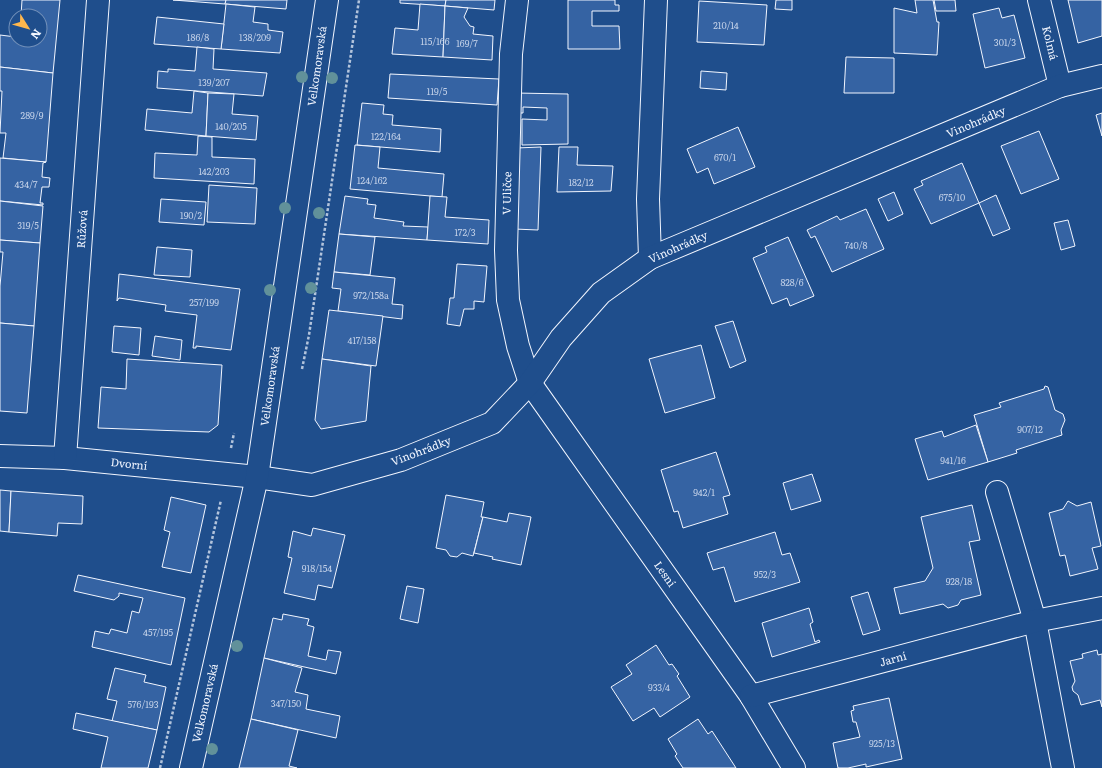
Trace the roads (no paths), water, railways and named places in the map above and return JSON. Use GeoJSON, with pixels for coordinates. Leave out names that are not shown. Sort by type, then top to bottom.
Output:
{"type":"FeatureCollection","features":[{"type":"Feature","properties":{"kind":"street","name":"Růžová"},"geometry":{"type":"LineString","coordinates":[[65,458],[98,0]]}},
{"type":"Feature","properties":{"kind":"street","name":"Velkomoravská"},"geometry":{"type":"LineString","coordinates":[[191,768],[257,477],[327,0]]}},
{"type":"Feature","properties":{"kind":"street","name":"V Uličce"},"geometry":{"type":"LineString","coordinates":[[517,0],[511,54],[506,250],[508,300],[518,346],[530,384]]}},
{"type":"Feature","properties":{"kind":"street"},"geometry":{"type":"LineString","coordinates":[[650,258],[648,199],[656,0]]}},
{"type":"Feature","properties":{"kind":"street","name":"Kolmá"},"geometry":{"type":"LineString","coordinates":[[1039,0],[1060,86]]}},
{"type":"Feature","properties":{"kind":"street","name":"Vinohrádky"},"geometry":{"type":"LineString","coordinates":[[257,477],[312,485],[401,460],[492,423],[530,384],[561,338],[601,293],[650,258],[1060,86],[1102,76]]}},
{"type":"Feature","properties":{"kind":"street","name":"Lesní"},"geometry":{"type":"LineString","coordinates":[[530,384],[751,696],[794,768]]}},
{"type":"Feature","properties":{"kind":"street","name":"Dvorní"},"geometry":{"type":"LineString","coordinates":[[0,456],[65,458],[257,477]]}},
{"type":"Feature","properties":{"kind":"street"},"geometry":{"type":"LineString","coordinates":[[997,492],[1035,621],[1063,768]]}},
{"type":"Feature","properties":{"kind":"street","name":"Jarní"},"geometry":{"type":"LineString","coordinates":[[751,696],[1035,621],[1102,608]]}}]}
